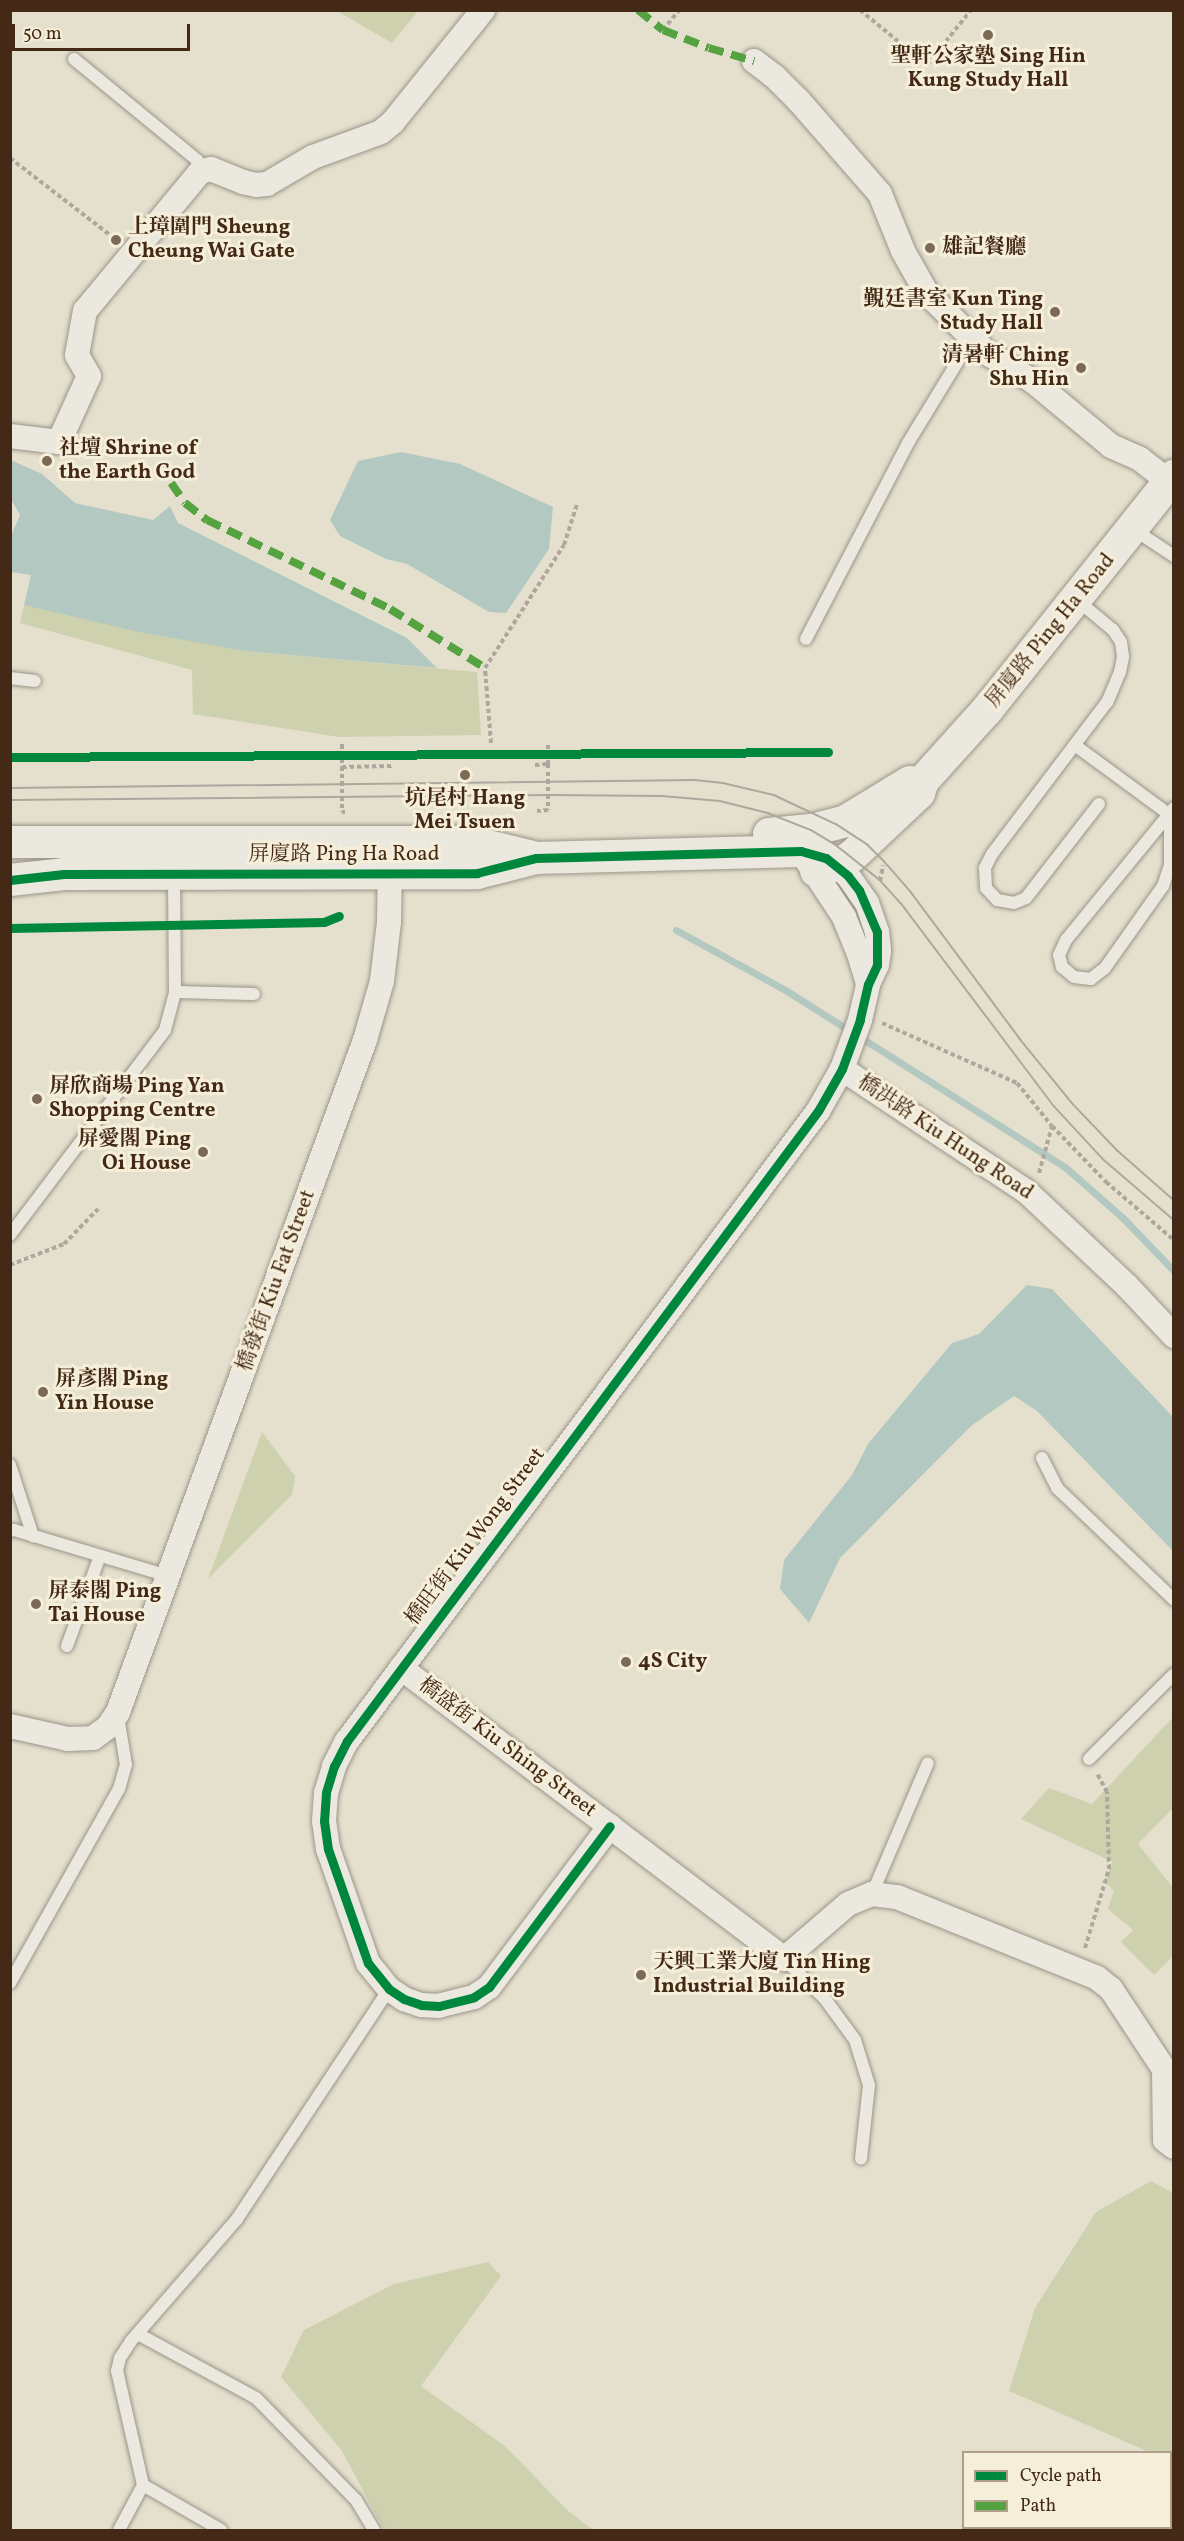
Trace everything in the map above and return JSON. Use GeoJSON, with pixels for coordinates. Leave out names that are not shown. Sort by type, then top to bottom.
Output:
{"type":"FeatureCollection","features":[{"type":"Feature","properties":{"kind":"street"},"geometry":{"type":"LineString","coordinates":[[10,436],[59,442],[89,376],[78,355],[85,310],[200,172],[211,169],[256,185],[267,184],[313,157],[381,132],[393,122],[476,13]]}},
{"type":"Feature","properties":{"kind":"street"},"geometry":{"type":"LineString","coordinates":[[753,61],[774,76],[799,101],[880,194],[903,251],[926,292],[987,353],[1055,398],[1111,446],[1140,459],[1172,481]]}},
{"type":"Feature","properties":{"kind":"street","name":"屏廈路 Ping Ha Road"},"geometry":{"type":"LineString","coordinates":[[18,877],[174,873],[477,873],[536,858],[675,855],[692,872],[812,855],[867,844],[919,793],[923,781],[987,711],[1172,481]]}},
{"type":"Feature","properties":{"kind":"street","name":"屏廈路 Ping Ha Road"},"geometry":{"type":"LineString","coordinates":[[812,855],[846,821],[872,807],[908,782],[923,781]]}},
{"type":"Feature","properties":{"kind":"street","name":"屏廈路 Ping Ha Road"},"geometry":{"type":"LineString","coordinates":[[675,855],[690,838],[812,855]]}},
{"type":"Feature","properties":{"kind":"street","name":"屏廈路 Ping Ha Road"},"geometry":{"type":"LineString","coordinates":[[10,842],[390,840],[471,842],[536,858]]}},
{"type":"Feature","properties":{"kind":"street","name":"橋發街 Kiu Fat Street"},"geometry":{"type":"LineString","coordinates":[[118,1712],[344,1099],[382,981],[389,922],[390,840]]}},
{"type":"Feature","properties":{"kind":"street","name":"橋旺街 Kiu Wong Street"},"geometry":{"type":"LineString","coordinates":[[610,1826],[489,1987],[457,2004],[439,2006],[422,2005],[389,1989],[368,1963],[328,1849],[324,1821],[326,1793],[334,1766],[347,1741],[818,1111],[869,1021],[868,984],[877,965],[877,932],[859,890],[812,855]]}},
{"type":"Feature","properties":{"kind":"street","name":"橋洪路 Kiu Hung Road"},"geometry":{"type":"LineString","coordinates":[[844,1063],[1027,1191],[1127,1286],[1173,1336]]}},
{"type":"Feature","properties":{"kind":"street","name":"橋盛街 Kiu Shing Street"},"geometry":{"type":"LineString","coordinates":[[401,1668],[784,1959]]}},
{"type":"Feature","properties":{"kind":"street"},"geometry":{"type":"LineString","coordinates":[[10,1726],[68,1739],[93,1738],[108,1727],[118,1712]]}},
{"type":"Feature","properties":{"kind":"street"},"geometry":{"type":"LineString","coordinates":[[784,1959],[848,1904],[872,1894],[897,1897],[1079,1969],[1097,1978],[1111,1989],[1164,2069],[1165,2140],[1173,2146]]}},
{"type":"Feature","properties":{"kind":"lane"},"geometry":{"type":"LineString","coordinates":[[74,59],[197,160],[205,170]]}},
{"type":"Feature","properties":{"kind":"lane"},"geometry":{"type":"LineString","coordinates":[[806,639],[908,443],[972,338]]}},
{"type":"Feature","properties":{"kind":"lane"},"geometry":{"type":"LineString","coordinates":[[1133,529],[1173,556]]}},
{"type":"Feature","properties":{"kind":"lane"},"geometry":{"type":"LineString","coordinates":[[1077,600],[1113,630],[1121,642],[1123,657],[1115,687],[1107,702],[1076,746],[992,854],[985,868],[987,888],[997,900],[1014,903],[1026,898],[1099,804]]}},
{"type":"Feature","properties":{"kind":"lane"},"geometry":{"type":"LineString","coordinates":[[10,678],[35,681]]}},
{"type":"Feature","properties":{"kind":"lane"},"geometry":{"type":"LineString","coordinates":[[1076,746],[1172,812]]}},
{"type":"Feature","properties":{"kind":"lane"},"geometry":{"type":"LineString","coordinates":[[1172,812],[1170,865],[1163,886],[1105,968],[1090,979],[1074,977],[1062,967],[1059,955],[1066,940],[1172,812]]}},
{"type":"Feature","properties":{"kind":"lane"},"geometry":{"type":"LineString","coordinates":[[10,1235],[159,1042],[170,1018],[175,992],[174,873]]}},
{"type":"Feature","properties":{"kind":"lane"},"geometry":{"type":"LineString","coordinates":[[175,992],[254,994]]}},
{"type":"Feature","properties":{"kind":"lane"},"geometry":{"type":"LineString","coordinates":[[1042,1458],[1057,1488],[1173,1600]]}},
{"type":"Feature","properties":{"kind":"lane"},"geometry":{"type":"LineString","coordinates":[[10,1465],[33,1536]]}},
{"type":"Feature","properties":{"kind":"lane"},"geometry":{"type":"LineString","coordinates":[[10,1531],[14,1530],[168,1576]]}},
{"type":"Feature","properties":{"kind":"lane"},"geometry":{"type":"LineString","coordinates":[[67,1646],[100,1556]]}},
{"type":"Feature","properties":{"kind":"lane"},"geometry":{"type":"LineString","coordinates":[[1089,1759],[1173,1674]]}},
{"type":"Feature","properties":{"kind":"lane"},"geometry":{"type":"LineString","coordinates":[[10,1983],[119,1789],[126,1766],[118,1712]]}},
{"type":"Feature","properties":{"kind":"lane"},"geometry":{"type":"LineString","coordinates":[[872,1894],[928,1763]]}},
{"type":"Feature","properties":{"kind":"lane"},"geometry":{"type":"LineString","coordinates":[[784,1959],[825,1999],[855,2040],[869,2085],[861,2159]]}},
{"type":"Feature","properties":{"kind":"lane"},"geometry":{"type":"LineString","coordinates":[[119,2530],[143,2486],[117,2371],[120,2358],[237,2219],[389,1989]]}},
{"type":"Feature","properties":{"kind":"lane"},"geometry":{"type":"LineString","coordinates":[[138,2334],[256,2398],[356,2500],[374,2530]]}},
{"type":"Feature","properties":{"kind":"lane"},"geometry":{"type":"LineString","coordinates":[[143,2486],[221,2530]]}},
{"type":"Feature","properties":{"kind":"path"},"geometry":{"type":"LineString","coordinates":[[663,30],[679,10]]}},
{"type":"Feature","properties":{"kind":"path"},"geometry":{"type":"LineString","coordinates":[[862,11],[927,65],[971,10]]}},
{"type":"Feature","properties":{"kind":"path"},"geometry":{"type":"LineString","coordinates":[[903,46],[909,39]]}},
{"type":"Feature","properties":{"kind":"path"},"geometry":{"type":"LineString","coordinates":[[10,158],[110,235]]}},
{"type":"Feature","properties":{"kind":"path"},"geometry":{"type":"LineString","coordinates":[[491,743],[485,668],[564,545],[577,504]]}},
{"type":"Feature","properties":{"kind":"path"},"geometry":{"type":"LineString","coordinates":[[537,811],[548,810],[548,742]]}},
{"type":"Feature","properties":{"kind":"path"},"geometry":{"type":"LineString","coordinates":[[342,744],[342,812]]}},
{"type":"Feature","properties":{"kind":"path"},"geometry":{"type":"LineString","coordinates":[[536,760],[548,759],[560,754]]}},
{"type":"Feature","properties":{"kind":"path"},"geometry":{"type":"LineString","coordinates":[[330,757],[399,756]]}},
{"type":"Feature","properties":{"kind":"path"},"geometry":{"type":"LineString","coordinates":[[342,767],[393,766]]}},
{"type":"Feature","properties":{"kind":"path"},"geometry":{"type":"LineString","coordinates":[[869,1021],[1017,1083],[1052,1126],[1106,1182],[1173,1240]]}},
{"type":"Feature","properties":{"kind":"path"},"geometry":{"type":"LineString","coordinates":[[1038,1178],[1052,1126]]}},
{"type":"Feature","properties":{"kind":"path"},"geometry":{"type":"LineString","coordinates":[[10,1265],[64,1244],[98,1209]]}},
{"type":"Feature","properties":{"kind":"path"},"geometry":{"type":"LineString","coordinates":[[1079,1969],[1109,1869],[1107,1792],[1089,1759]]}},
{"type":"Feature","properties":{"kind":"green space"},"geometry":{"type":"Polygon","coordinates":[[[337,11],[418,11],[392,43],[337,11]]]}},
{"type":"Feature","properties":{"kind":"green space"},"geometry":{"type":"Polygon","coordinates":[[[24,605],[246,651],[477,672],[481,735],[339,737],[193,714],[192,670],[20,623],[24,605]]]}},
{"type":"Feature","properties":{"kind":"green space"},"geometry":{"type":"Polygon","coordinates":[[[262,1432],[295,1476],[292,1495],[208,1579],[262,1432]]]}},
{"type":"Feature","properties":{"kind":"green space"},"geometry":{"type":"Polygon","coordinates":[[[1173,1717],[1173,1808],[1138,1844],[1173,1888],[1173,1956],[1154,1975],[1121,1942],[1133,1930],[1108,1909],[1114,1891],[1104,1881],[1113,1862],[1021,1819],[1049,1788],[1092,1804],[1173,1717]]]}},
{"type":"Feature","properties":{"kind":"green space"},"geometry":{"type":"Polygon","coordinates":[[[1151,2181],[1173,2193],[1173,2477],[1172,2451],[1147,2451],[1009,2391],[1035,2308],[1096,2212],[1151,2181]]]}},
{"type":"Feature","properties":{"kind":"green space"},"geometry":{"type":"Polygon","coordinates":[[[488,2262],[501,2276],[421,2386],[505,2446],[567,2510],[593,2530],[384,2530],[342,2451],[281,2377],[304,2330],[394,2284],[488,2262]]]}},
{"type":"Feature","properties":{"kind":"water"},"geometry":{"type":"Polygon","coordinates":[[[401,452],[460,464],[553,507],[549,549],[506,613],[489,612],[407,564],[386,559],[340,536],[330,520],[358,461],[401,452]]]}},
{"type":"Feature","properties":{"kind":"water"},"geometry":{"type":"Polygon","coordinates":[[[11,460],[42,474],[75,503],[153,520],[170,506],[178,523],[407,638],[437,668],[246,651],[139,632],[24,605],[31,575],[11,572],[11,536],[20,515],[11,499],[11,460]]]}},
{"type":"Feature","properties":{"kind":"water"},"geometry":{"type":"Polygon","coordinates":[[[1027,1285],[1052,1289],[1173,1417],[1173,1551],[1037,1411],[1014,1396],[971,1426],[840,1558],[809,1623],[780,1589],[784,1560],[852,1475],[868,1444],[952,1343],[979,1334],[1027,1285]]]}},
{"type":"Feature","properties":{"kind":"waterway"},"geometry":{"type":"LineString","coordinates":[[676,930],[787,991],[850,1031]]}},
{"type":"Feature","properties":{"kind":"waterway"},"geometry":{"type":"LineString","coordinates":[[860,1037],[1065,1167],[1123,1218],[1174,1271]]}},
{"type":"Feature","properties":{"kind":"tram line"},"geometry":{"type":"LineString","coordinates":[[10,788],[695,780],[723,783],[774,795],[836,824],[867,844],[884,861],[911,892],[1020,1039],[1073,1104],[1117,1150],[1174,1200]]}},
{"type":"Feature","properties":{"kind":"tram line"},"geometry":{"type":"LineString","coordinates":[[10,800],[662,796],[720,801],[768,813],[811,830],[836,845],[880,880],[901,903],[1054,1106],[1103,1159],[1174,1220]]}},
{"type":"Feature","properties":{"kind":"marked path"},"geometry":{"type":"LineString","coordinates":[[638,10],[663,30],[709,48],[754,61]]}},
{"type":"Feature","properties":{"kind":"marked path"},"geometry":{"type":"LineString","coordinates":[[158,464],[185,503],[207,520],[390,609],[485,668]]}},
{"type":"Feature","properties":{"kind":"cycle path"},"geometry":{"type":"LineString","coordinates":[[10,757],[828,752]]}},
{"type":"Feature","properties":{"kind":"cycle path"},"geometry":{"type":"LineString","coordinates":[[10,880],[64,874],[477,873],[536,858],[801,851],[826,858],[848,876],[859,890],[877,932],[877,965],[868,984],[860,1020],[842,1069],[818,1111],[347,1741],[334,1766],[326,1793],[324,1821],[328,1849],[368,1963],[389,1989],[404,1999],[421,2005],[439,2006],[474,1997],[489,1987],[610,1826]]}},
{"type":"Feature","properties":{"kind":"cycle path"},"geometry":{"type":"LineString","coordinates":[[10,928],[324,922],[339,916]]}},
{"type":"Feature","properties":{"kind":"place","name":"聖軒公家塾 Sing Hin Kung Study Hall"},"geometry":{"type":"Point","coordinates":[988,35]}},
{"type":"Feature","properties":{"kind":"place","name":"上璋圍門 Sheung Cheung Wai Gate"},"geometry":{"type":"Point","coordinates":[116,240]}},
{"type":"Feature","properties":{"kind":"place","name":"雄記餐廳"},"geometry":{"type":"Point","coordinates":[930,248]}},
{"type":"Feature","properties":{"kind":"place","name":"覲廷書室 Kun Ting Study Hall"},"geometry":{"type":"Point","coordinates":[1055,312]}},
{"type":"Feature","properties":{"kind":"place","name":"清暑軒 Ching Shu Hin"},"geometry":{"type":"Point","coordinates":[1081,368]}},
{"type":"Feature","properties":{"kind":"place","name":"社壇 Shrine of the Earth God"},"geometry":{"type":"Point","coordinates":[47,461]}},
{"type":"Feature","properties":{"kind":"place","name":"坑尾村 Hang Mei Tsuen"},"geometry":{"type":"Point","coordinates":[465,775]}},
{"type":"Feature","properties":{"kind":"place","name":"屏欣商場 Ping Yan Shopping Centre"},"geometry":{"type":"Point","coordinates":[37,1099]}},
{"type":"Feature","properties":{"kind":"place","name":"屏愛閣 Ping Oi House"},"geometry":{"type":"Point","coordinates":[203,1152]}},
{"type":"Feature","properties":{"kind":"place","name":"屏彥閣 Ping Yin House"},"geometry":{"type":"Point","coordinates":[43,1392]}},
{"type":"Feature","properties":{"kind":"place","name":"屏泰閣 Ping Tai House"},"geometry":{"type":"Point","coordinates":[36,1604]}},
{"type":"Feature","properties":{"kind":"place","name":"4S City"},"geometry":{"type":"Point","coordinates":[626,1662]}},
{"type":"Feature","properties":{"kind":"place","name":"天興工業大廈 Tin Hing Industrial Building"},"geometry":{"type":"Point","coordinates":[641,1975]}}]}
